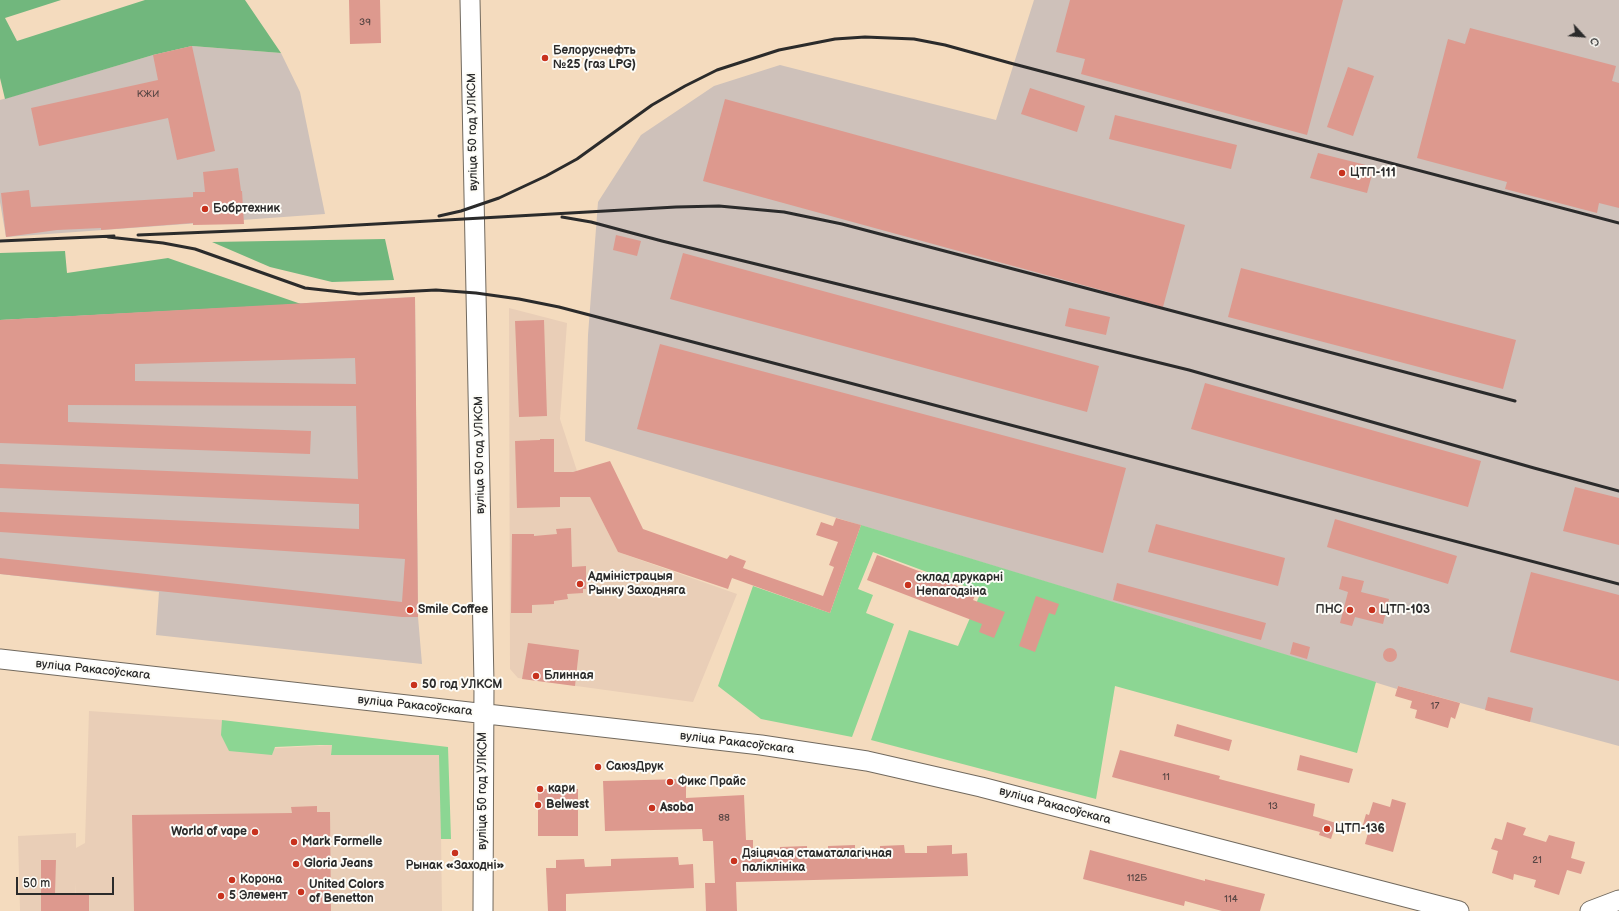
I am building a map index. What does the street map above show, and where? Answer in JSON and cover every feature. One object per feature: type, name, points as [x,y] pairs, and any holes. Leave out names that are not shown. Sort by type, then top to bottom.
[{"type":"main road","name":"вуліца 50 год УЛКСМ","points":[[470,0],[484,714],[483,911]]},
{"type":"main road","name":"вуліца Ракасоўскага","points":[[0,659],[761,745],[867,761],[980,787],[1459,911]]},
{"type":"main road","points":[[1590,911],[1619,900]]},
{"type":"shaded area","points":[[1034,0],[1619,0],[1619,746],[1398,686],[1397,689],[585,441],[588,335],[598,202],[641,135],[714,86],[780,65],[996,120]]},
{"type":"shaded area","points":[[192,46],[281,53],[300,92],[325,214],[6,237],[0,202],[0,100],[153,55]]},
{"type":"shaded area","points":[[415,297],[418,617],[422,664],[156,635],[159,592],[0,574],[0,320]]},
{"type":"shaded area","points":[[509,308],[567,323],[560,419],[577,471],[618,552],[737,594],[693,702],[518,678],[510,669]]},
{"type":"shaded area","points":[[89,711],[222,720],[229,751],[332,745],[331,754],[440,755],[442,911],[76,911],[75,882],[75,911],[20,911],[18,836],[76,833],[76,848],[85,843]]},
{"type":"green space","points":[[0,0],[61,0],[5,18],[17,41],[145,0],[245,0],[281,53],[192,46],[153,55],[5,99],[0,78]]},
{"type":"green space","points":[[385,239],[394,280],[332,282],[270,267],[212,242]]},
{"type":"green space","points":[[65,251],[67,273],[168,258],[301,304],[0,320],[0,253]]},
{"type":"green space","points":[[861,525],[1376,682],[1357,753],[1115,686],[1096,799],[871,740],[909,630],[958,646],[981,592],[873,552],[858,589],[873,595],[866,613],[894,624],[852,737],[761,719],[718,686],[753,586],[830,613]]},
{"type":"green space","points":[[222,720],[448,747],[451,839],[441,839],[439,755],[331,755],[332,745],[275,747],[272,755],[229,751],[221,735]]},
{"type":"building","points":[[349,0],[380,0],[381,43],[350,44]]},
{"type":"building","points":[[1070,0],[1343,0],[1307,135],[1081,74],[1085,59],[1056,52]]},
{"type":"building","points":[[1470,28],[1616,66],[1612,81],[1619,83],[1619,208],[1599,203],[1597,213],[1505,189],[1507,182],[1417,158],[1448,39],[1465,44]]},
{"type":"building","points":[[192,46],[215,151],[177,160],[168,118],[39,146],[31,108],[158,80],[153,55]]},
{"type":"building","points":[[1348,67],[1374,76],[1353,136],[1327,127]]},
{"type":"building","points":[[1030,88],[1085,106],[1077,132],[1021,114]]},
{"type":"building","points":[[725,99],[1185,225],[1163,307],[703,181]]},
{"type":"building","points":[[1115,115],[1237,145],[1231,169],[1109,139]]},
{"type":"building","name":"ЦТП-111","points":[[1318,153],[1374,167],[1367,193],[1310,178]]},
{"type":"building","points":[[238,168],[242,191],[244,224],[193,225],[193,223],[101,230],[101,228],[57,230],[6,237],[1,193],[29,190],[31,207],[193,197],[193,192],[205,192],[203,172]]},
{"type":"building","points":[[616,235],[641,241],[637,256],[613,250]]},
{"type":"building","points":[[683,253],[1099,366],[1087,412],[670,299]]},
{"type":"building","points":[[1241,268],[1516,340],[1503,389],[1228,317]]},
{"type":"building","points":[[415,297],[418,617],[402,617],[0,574],[0,558],[402,602],[405,559],[0,532],[0,512],[359,529],[359,504],[0,488],[0,464],[358,479],[356,406],[68,405],[68,422],[311,431],[310,454],[0,443],[0,320]],"holes":[[[355,358],[356,384],[135,381],[135,364]]]},
{"type":"building","points":[[1069,308],[1110,317],[1106,335],[1065,326]]},
{"type":"building","points":[[544,320],[547,416],[519,417],[515,321]]},
{"type":"building","points":[[660,344],[1126,468],[1103,553],[637,429]]},
{"type":"building","points":[[1205,383],[1481,461],[1468,507],[1191,429]]},
{"type":"building","points":[[554,439],[554,472],[573,472],[610,461],[643,529],[727,559],[730,555],[746,561],[743,568],[823,596],[834,567],[829,565],[838,542],[816,535],[821,522],[833,526],[836,518],[861,525],[830,613],[732,578],[728,589],[618,552],[590,497],[560,497],[560,507],[517,508],[515,441]]},
{"type":"building","points":[[1575,487],[1619,498],[1619,545],[1563,531]]},
{"type":"building","points":[[1335,519],[1457,556],[1448,584],[1327,547]]},
{"type":"building","points":[[1156,524],[1285,558],[1278,586],[1148,552]]},
{"type":"building","points":[[571,528],[572,567],[586,566],[586,589],[583,589],[583,593],[567,594],[568,599],[554,601],[554,604],[532,605],[532,613],[511,613],[512,534],[534,534],[534,536],[557,534],[556,529]]},
{"type":"building","points":[[877,555],[976,593],[973,600],[1005,612],[994,638],[979,632],[982,624],[867,580]]},
{"type":"building","points":[[1531,572],[1619,595],[1619,681],[1510,652]]},
{"type":"building","points":[[1342,576],[1364,581],[1361,592],[1389,599],[1383,624],[1355,617],[1352,626],[1340,623],[1348,592],[1339,589]]},
{"type":"building","points":[[1117,583],[1266,623],[1261,640],[1113,600]]},
{"type":"building","points":[[1036,596],[1059,604],[1055,615],[1049,613],[1035,652],[1019,646]]},
{"type":"building","points":[[1293,642],[1310,647],[1307,659],[1290,654]]},
{"type":"building","points":[[528,643],[579,650],[575,686],[522,679]]},
{"type":"building","points":[[1390,648],[1395,650],[1397,655],[1395,660],[1390,662],[1385,660],[1383,655],[1385,650]]},
{"type":"building","points":[[1398,686],[1460,703],[1455,719],[1451,717],[1448,728],[1415,718],[1417,710],[1410,708],[1412,701],[1395,696]]},
{"type":"building","points":[[1488,697],[1533,708],[1530,722],[1485,710]]},
{"type":"building","points":[[1177,724],[1232,740],[1229,751],[1174,736]]},
{"type":"building","points":[[1120,750],[1220,776],[1219,779],[1315,804],[1313,816],[1336,823],[1331,839],[1319,835],[1320,832],[1112,777]]},
{"type":"building","points":[[1300,755],[1353,769],[1349,783],[1297,770]]},
{"type":"building","points":[[686,779],[686,798],[744,795],[746,840],[753,840],[753,856],[780,855],[780,847],[807,846],[807,854],[828,853],[828,846],[855,845],[855,854],[880,853],[880,846],[904,845],[905,853],[927,853],[927,846],[952,845],[952,854],[967,853],[968,876],[736,882],[737,911],[706,911],[705,883],[715,883],[713,841],[703,841],[702,829],[605,831],[603,781]]},
{"type":"building","points":[[538,789],[578,789],[578,836],[538,836]]},
{"type":"building","points":[[1392,799],[1406,803],[1393,852],[1365,844],[1369,829],[1362,828],[1366,814],[1369,815],[1373,802],[1390,807]]},
{"type":"building","name":"Корона","points":[[317,806],[317,812],[330,812],[331,911],[134,911],[132,815],[292,813],[291,807]]},
{"type":"building","points":[[1507,822],[1526,828],[1523,835],[1546,842],[1549,835],[1575,842],[1571,858],[1585,862],[1581,874],[1567,870],[1559,895],[1534,887],[1536,880],[1514,874],[1513,880],[1492,873],[1498,851],[1491,849],[1495,838],[1502,840]]},
{"type":"building","points":[[1090,850],[1205,881],[1205,879],[1265,894],[1260,911],[1222,911],[1185,901],[1184,906],[1083,879]]},
{"type":"building","points":[[678,857],[679,865],[693,864],[694,888],[566,894],[566,911],[548,911],[546,868],[556,868],[556,860],[584,859],[585,867],[611,866],[611,859]]},
{"type":"building","points":[[41,860],[56,860],[55,894],[89,894],[89,911],[41,911]]},
{"type":"railway","points":[[439,216],[461,211],[499,198],[546,176],[577,159],[652,105],[717,70],[779,50],[835,39],[865,37],[914,39],[945,45],[1619,223]]},
{"type":"railway","points":[[138,235],[305,228],[676,207],[719,206],[784,212],[842,224],[1515,401]]},
{"type":"railway","points":[[562,217],[591,222],[662,241],[1189,370],[1619,491]]},
{"type":"railway","points":[[0,241],[114,236]]},
{"type":"railway","points":[[108,237],[163,243],[195,249],[305,288],[359,294],[436,290],[476,293],[519,299],[559,307],[1619,584]]},
{"type":"place","name":"Белоруснефть №25 (газ LPG)","points":[[545,58]]},
{"type":"place","name":"ЦТП-111","points":[[1342,173]]},
{"type":"place","name":"Бобртехник","points":[[205,209]]},
{"type":"place","name":"Адміністрацыя Рынку Заходняга","points":[[580,584]]},
{"type":"place","name":"склад друкарні Непагодзіна","points":[[908,585]]},
{"type":"place","name":"Smile Coffee","points":[[410,610]]},
{"type":"place","name":"ПНС","points":[[1350,610]]},
{"type":"place","name":"ЦТП-103","points":[[1372,610]]},
{"type":"place","name":"Блинная","points":[[536,676]]},
{"type":"place","name":"50 год УЛКСМ","points":[[414,685]]},
{"type":"place","name":"СаюзДрук","points":[[598,767]]},
{"type":"place","name":"Фикс Прайс","points":[[670,782]]},
{"type":"place","name":"кари","points":[[540,789]]},
{"type":"place","name":"Belwest","points":[[538,805]]},
{"type":"place","name":"Asoba","points":[[652,808]]},
{"type":"place","name":"ЦТП-136","points":[[1327,829]]},
{"type":"place","name":"World of vape","points":[[255,832]]},
{"type":"place","name":"Mark Formelle","points":[[294,842]]},
{"type":"place","name":"Рынак «Заходні»","points":[[455,853]]},
{"type":"place","name":"Дзіцячая стаматалагічная паліклініка","points":[[734,861]]},
{"type":"place","name":"Gloria Jeans","points":[[296,864]]},
{"type":"place","name":"Корона","points":[[232,880]]},
{"type":"place","name":"United Colors of Benetton","points":[[301,892]]},
{"type":"place","name":"5 Элемент","points":[[221,896]]}]
